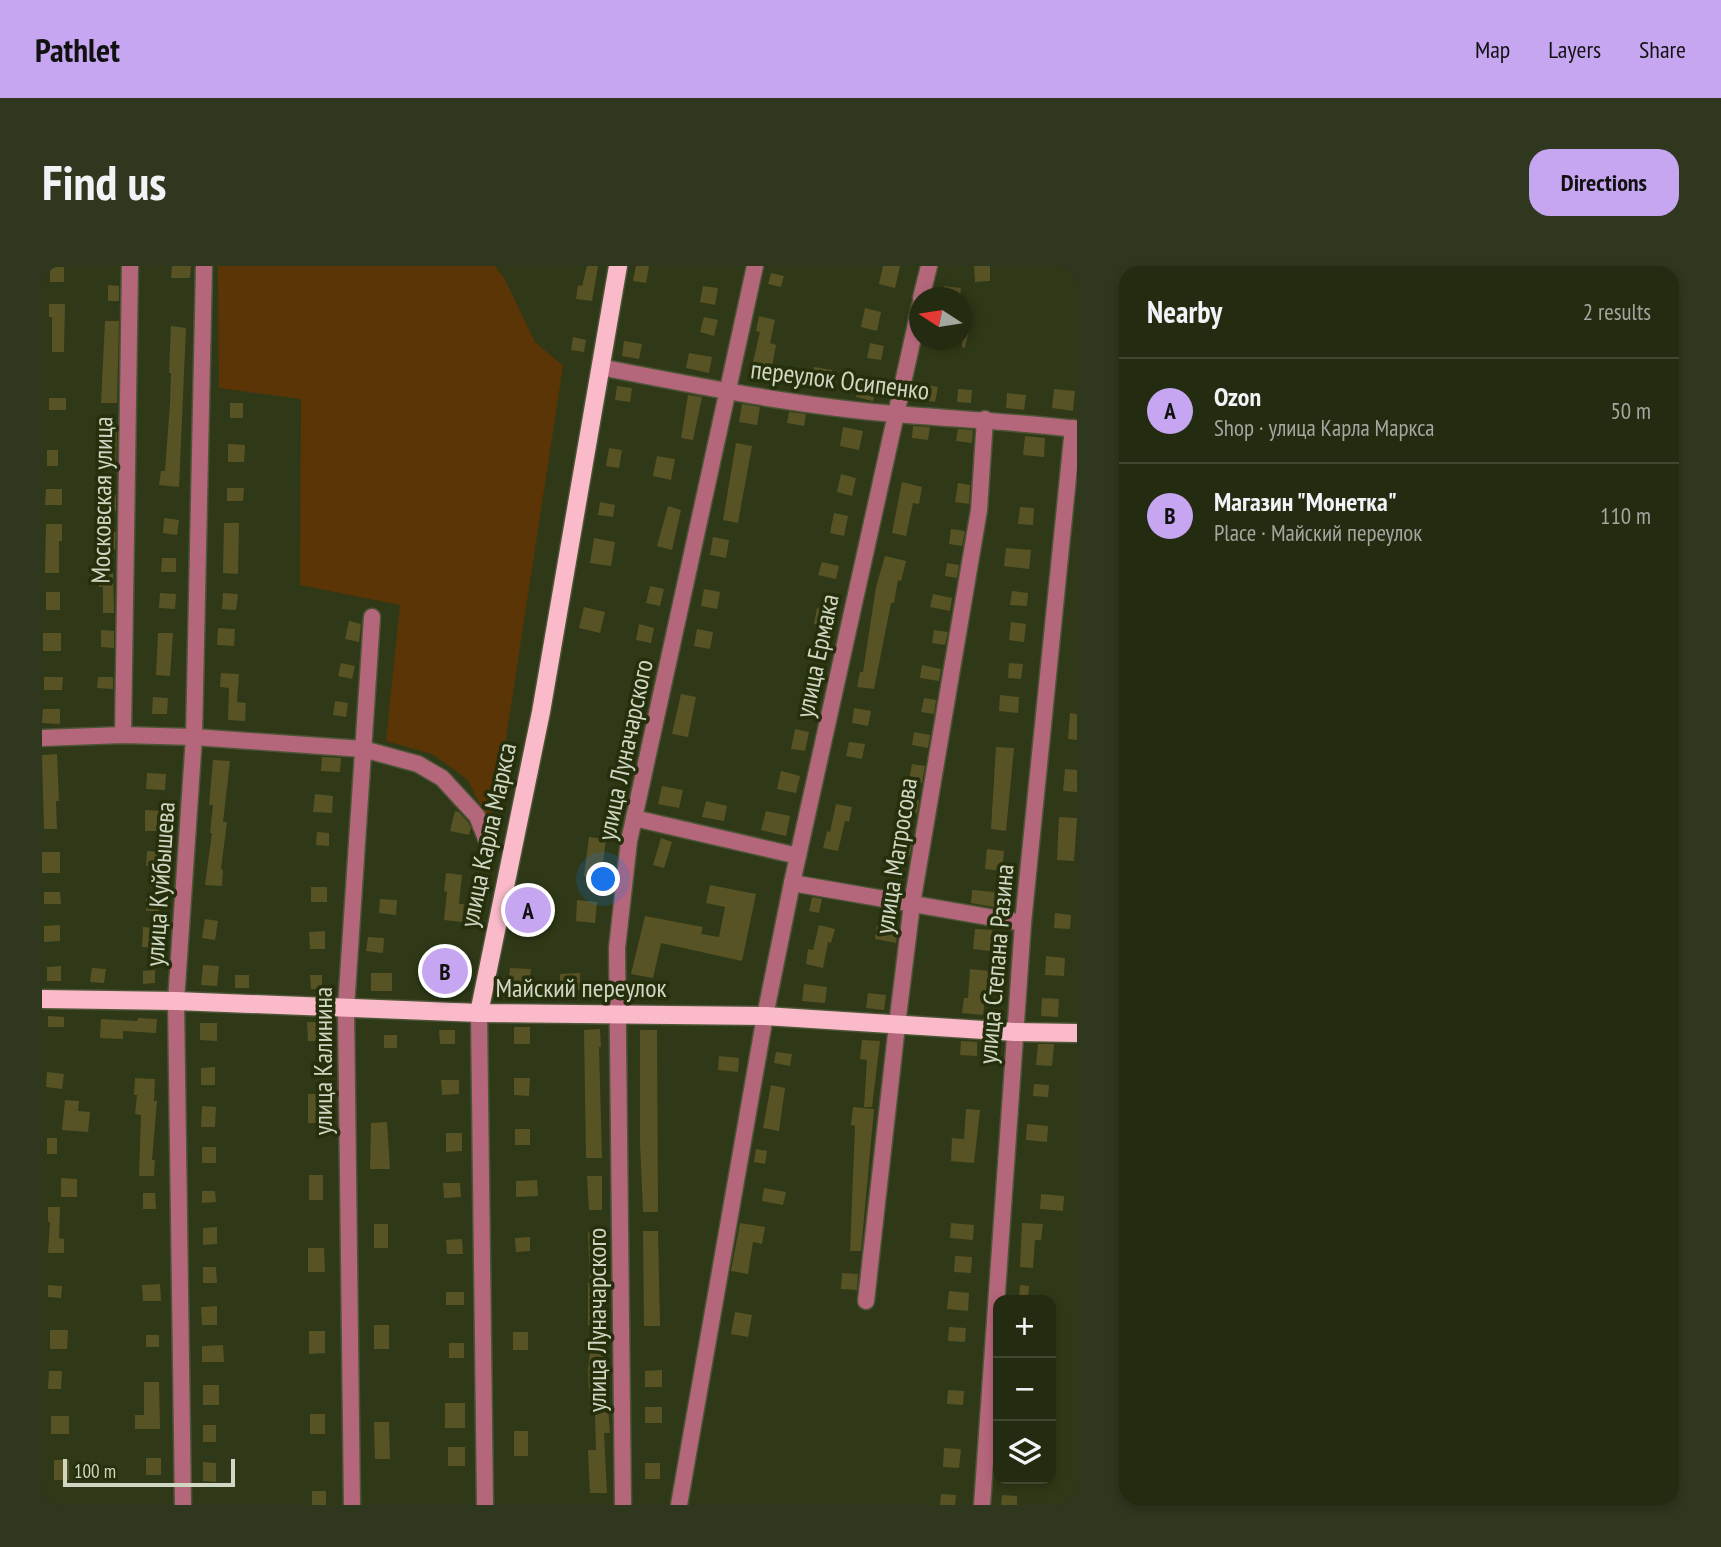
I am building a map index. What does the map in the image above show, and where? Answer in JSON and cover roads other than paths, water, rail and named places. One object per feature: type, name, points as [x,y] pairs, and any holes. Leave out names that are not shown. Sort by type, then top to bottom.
[{"type":"main road","name":"улица Карла Маркса","points":[[478,1013],[541,712],[618,266]]},
{"type":"main road","name":"Майский переулок","points":[[42,999],[176,1001],[478,1013],[765,1016],[1015,1032],[1077,1033]]},
{"type":"street","name":"Московская улица","points":[[123,735],[130,266]]},
{"type":"street","name":"улица Куйбышева","points":[[183,1505],[176,1001],[194,737],[204,266]]},
{"type":"street","name":"улица Луначарского","points":[[623,1505],[617,948],[629,841],[755,266]]},
{"type":"street","points":[[924,287],[929,266]]},
{"type":"street","name":"улица Ермака","points":[[680,1505],[765,1016],[909,349]]},
{"type":"street","name":"переулок Осипенко","points":[[600,367],[726,391],[894,414],[1075,428]]},
{"type":"street","name":"улица Матросова","points":[[866,1301],[912,904],[979,510],[985,419]]},
{"type":"street","name":"улица Степана Разина","points":[[982,1505],[1023,923],[1075,428]]},
{"type":"street","name":"улица Калинина","points":[[352,1505],[346,1008],[372,617]]},
{"type":"street","points":[[42,738],[123,735],[194,737],[363,749],[418,764],[442,778],[477,816],[487,841]]},
{"type":"street","points":[[634,818],[798,856]]},
{"type":"street","points":[[792,883],[1023,923]]},
{"type":"street","name":"улица Карла Маркса","points":[[478,1013],[485,1505]]},
{"type":"place","name":"Ozon","points":[[528,910]]},
{"type":"place","name":"Магазин \"Монетка\"","points":[[445,971]]}]
